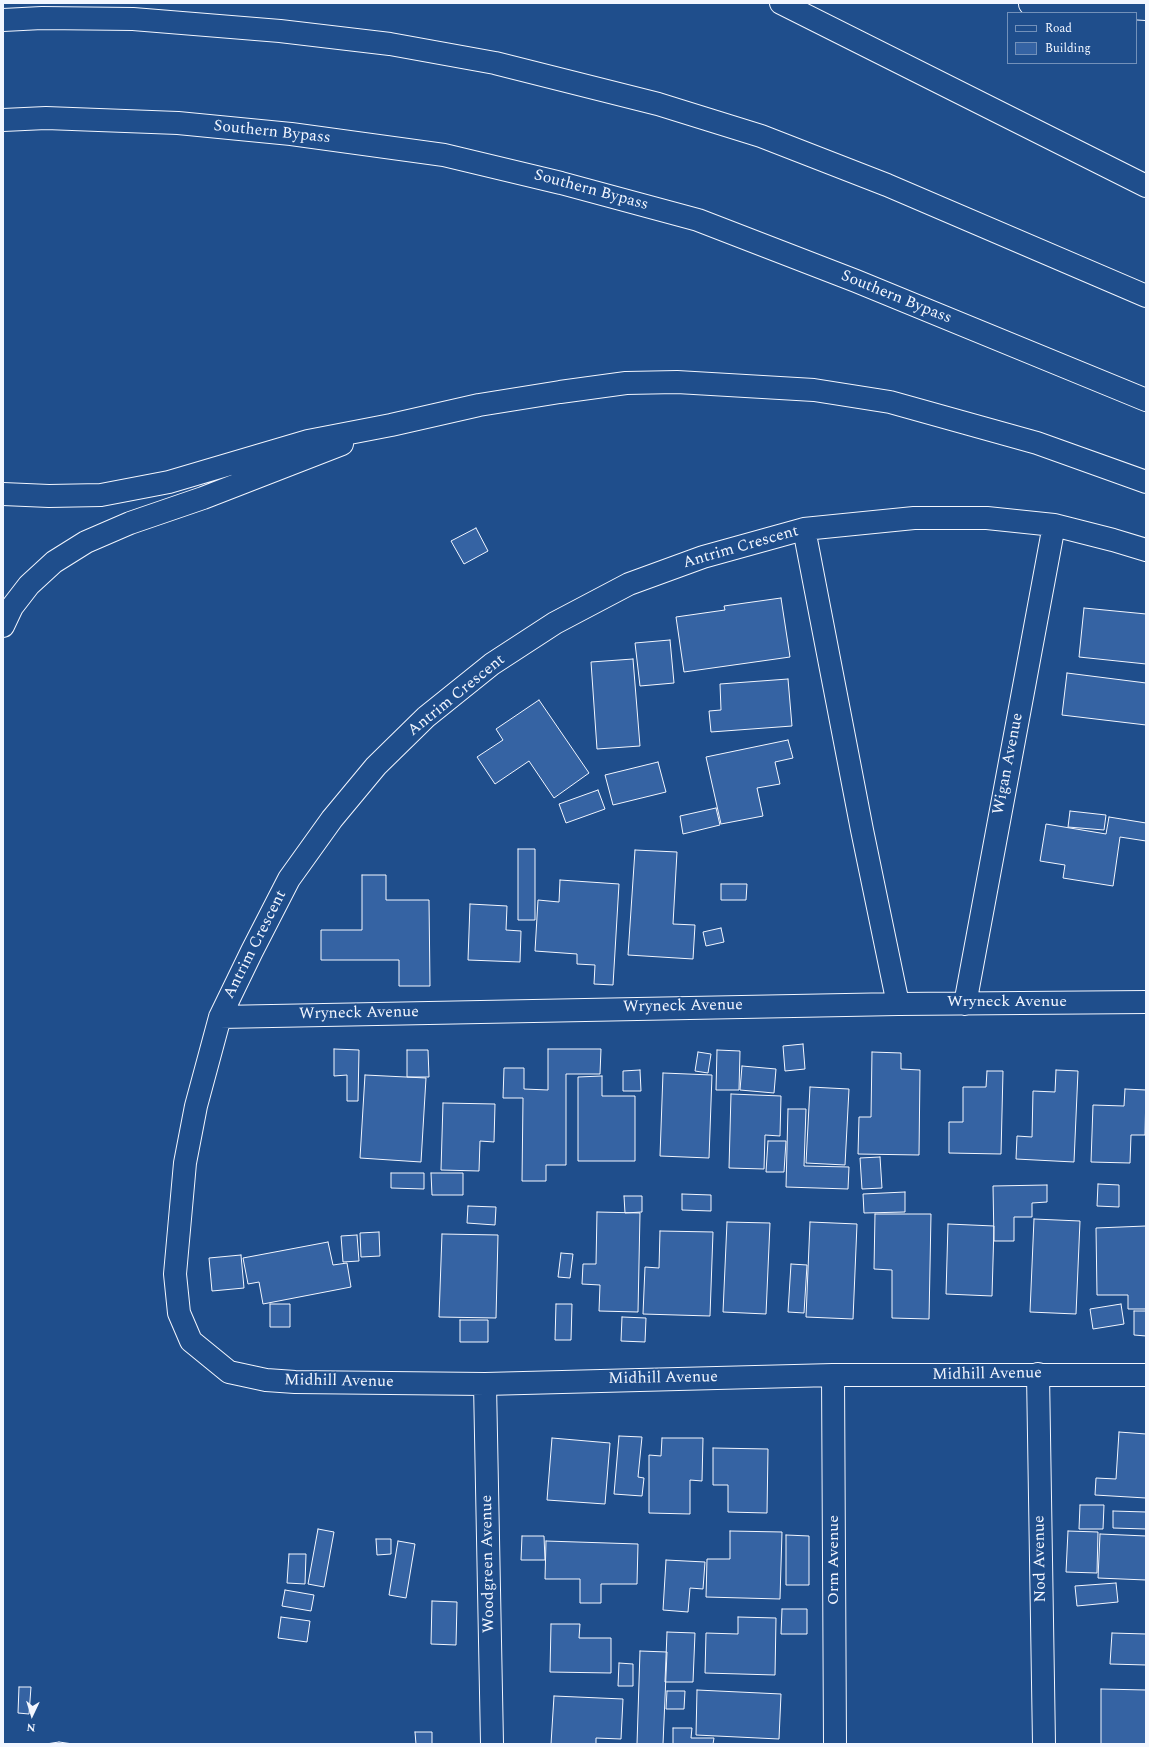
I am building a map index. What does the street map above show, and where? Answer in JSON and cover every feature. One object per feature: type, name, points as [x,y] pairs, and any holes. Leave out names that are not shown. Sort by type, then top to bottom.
[{"type":"main road","points":[[781,3],[1146,186]]},
{"type":"main road","points":[[1030,4],[1051,3],[1146,9]]},
{"type":"main road","points":[[3,20],[42,18],[133,19],[272,30],[390,44],[495,63],[658,104],[761,136],[887,185],[1146,296]]},
{"type":"main road","name":"Southern Bypass","points":[[3,120],[46,118],[178,123],[291,134],[444,155],[561,183],[698,220],[856,281],[1146,400]]},
{"type":"main road","points":[[3,494],[49,496],[101,495],[169,482],[308,441],[391,425],[479,405],[626,383],[677,382],[814,390],[890,402],[1037,443],[1146,482]]},
{"type":"main road","points":[[3,626],[12,607],[29,585],[54,562],[86,542],[130,523],[203,498],[391,425]]},
{"type":"main road","name":"Antrim Crescent","points":[[191,1341],[179,1313],[175,1274],[181,1203],[185,1163],[196,1106],[220,1017],[289,879],[332,819],[376,766],[426,717],[492,664],[555,622],[629,584],[703,557],[804,529],[914,518],[987,518],[1054,525],[1146,550]]},
{"type":"main road","name":"Wigan Avenue","points":[[965,1004],[1054,525]]},
{"type":"main road","points":[[804,529],[862,830],[898,1004]]},
{"type":"main road","name":"Wryneck Avenue","points":[[220,1017],[525,1010],[1146,1002]]},
{"type":"main road","name":"Midhill Avenue","points":[[191,1341],[229,1372],[266,1380],[295,1382],[485,1384],[833,1375],[1146,1375]]},
{"type":"main road","name":"Nod Avenue","points":[[1038,1374],[1044,1744]]},
{"type":"main road","name":"Orm Avenue","points":[[833,1375],[835,1744]]},
{"type":"main road","name":"Woodgreen Avenue","points":[[485,1384],[492,1744]]},
{"type":"building","points":[[476,528],[488,551],[464,564],[451,541]]},
{"type":"building","points":[[781,598],[790,657],[684,672],[676,617],[725,610],[724,606]]},
{"type":"building","points":[[1084,608],[1146,614],[1146,664],[1079,657]]},
{"type":"building","points":[[670,640],[674,683],[640,686],[635,643]]},
{"type":"building","points":[[633,659],[640,746],[597,749],[591,662]]},
{"type":"building","points":[[1067,673],[1146,683],[1146,725],[1062,715]]},
{"type":"building","points":[[788,679],[792,726],[711,732],[709,711],[721,710],[720,684]]},
{"type":"building","points":[[539,700],[589,773],[554,798],[529,761],[495,784],[477,757],[503,740],[496,729]]},
{"type":"building","points":[[788,740],[793,758],[775,762],[780,784],[757,788],[763,816],[721,824],[706,757]]},
{"type":"building","points":[[658,762],[666,792],[613,805],[605,775]]},
{"type":"building","points":[[598,790],[605,809],[566,823],[559,804]]},
{"type":"building","points":[[716,808],[720,825],[683,834],[680,816]]},
{"type":"building","points":[[1070,811],[1106,815],[1104,830],[1068,827]]},
{"type":"building","points":[[1109,817],[1146,823],[1146,841],[1120,837],[1113,886],[1063,878],[1065,865],[1040,861],[1046,824],[1106,834]]},
{"type":"building","points":[[518,849],[535,849],[535,920],[518,920]]},
{"type":"building","points":[[635,850],[677,852],[673,924],[695,925],[693,959],[628,955]]},
{"type":"building","points":[[362,875],[386,875],[386,900],[429,900],[430,986],[399,986],[399,960],[321,960],[321,930],[362,930]]},
{"type":"building","points":[[560,880],[619,884],[613,985],[594,984],[595,965],[577,964],[577,954],[535,951],[538,900],[559,902]]},
{"type":"building","points":[[721,884],[747,884],[746,900],[721,900]]},
{"type":"building","points":[[470,904],[507,906],[506,930],[521,931],[520,962],[468,960]]},
{"type":"building","points":[[721,928],[724,942],[706,946],[703,932]]},
{"type":"building","points":[[803,1044],[805,1069],[785,1071],[783,1046]]},
{"type":"building","points":[[334,1049],[359,1050],[358,1101],[347,1101],[347,1075],[334,1076]]},
{"type":"building","points":[[548,1049],[601,1049],[600,1074],[566,1074],[566,1165],[546,1165],[546,1181],[522,1181],[523,1098],[503,1098],[504,1068],[524,1068],[524,1089],[548,1090]]},
{"type":"building","points":[[407,1050],[428,1050],[429,1077],[407,1077]]},
{"type":"building","points":[[717,1050],[740,1051],[739,1090],[716,1090]]},
{"type":"building","points":[[698,1052],[711,1054],[708,1073],[695,1071]]},
{"type":"building","points":[[872,1052],[901,1053],[901,1069],[920,1070],[919,1155],[858,1154],[859,1117],[871,1117]]},
{"type":"building","points":[[742,1066],[776,1069],[774,1093],[740,1090]]},
{"type":"building","points":[[640,1070],[641,1091],[623,1091],[623,1071]]},
{"type":"building","points":[[1056,1070],[1078,1071],[1074,1162],[1016,1159],[1017,1136],[1032,1137],[1033,1091],[1055,1092]]},
{"type":"building","points":[[987,1071],[1003,1071],[1001,1154],[949,1153],[949,1122],[963,1122],[963,1087],[986,1087]]},
{"type":"building","points":[[663,1073],[712,1075],[709,1158],[660,1156]]},
{"type":"building","points":[[365,1075],[426,1078],[421,1162],[360,1158]]},
{"type":"building","points":[[602,1076],[602,1096],[635,1096],[635,1161],[578,1161],[578,1077]]},
{"type":"building","points":[[810,1087],[849,1089],[845,1165],[806,1163]]},
{"type":"building","points":[[1125,1089],[1146,1090],[1145,1135],[1131,1135],[1130,1163],[1091,1162],[1093,1105],[1124,1106]]},
{"type":"building","points":[[731,1094],[781,1096],[780,1136],[765,1135],[764,1169],[729,1168]]},
{"type":"building","points":[[443,1103],[495,1104],[494,1142],[480,1141],[479,1171],[441,1170]]},
{"type":"building","points":[[788,1109],[806,1109],[804,1166],[849,1167],[848,1189],[786,1187]]},
{"type":"building","points":[[768,1141],[786,1141],[784,1172],[766,1172]]},
{"type":"building","points":[[880,1157],[882,1188],[862,1189],[860,1158]]},
{"type":"building","points":[[391,1173],[424,1173],[424,1189],[391,1188]]},
{"type":"building","points":[[431,1173],[463,1173],[463,1195],[432,1195]]},
{"type":"building","points":[[1098,1184],[1119,1185],[1119,1207],[1097,1206]]},
{"type":"building","points":[[1047,1185],[1047,1202],[1032,1203],[1032,1217],[1014,1217],[1014,1241],[994,1241],[993,1186]]},
{"type":"building","points":[[905,1192],[905,1212],[864,1213],[863,1194]]},
{"type":"building","points":[[682,1194],[711,1195],[711,1211],[682,1210]]},
{"type":"building","points":[[624,1196],[642,1196],[642,1212],[625,1213]]},
{"type":"building","points":[[468,1206],[496,1207],[495,1225],[467,1223]]},
{"type":"building","points":[[597,1212],[640,1213],[638,1312],[599,1311],[600,1285],[582,1284],[583,1264],[596,1264]]},
{"type":"building","points":[[875,1214],[931,1214],[929,1319],[892,1318],[892,1270],[874,1269]]},
{"type":"building","points":[[1034,1219],[1080,1221],[1076,1314],[1030,1312]]},
{"type":"building","points":[[727,1222],[770,1223],[766,1314],[723,1312]]},
{"type":"building","points":[[810,1222],[857,1224],[853,1319],[806,1317]]},
{"type":"building","points":[[948,1224],[994,1226],[992,1296],[946,1294]]},
{"type":"building","points":[[1146,1226],[1146,1309],[1128,1309],[1128,1295],[1097,1295],[1096,1228]]},
{"type":"building","points":[[660,1231],[713,1232],[710,1316],[643,1314],[645,1267],[659,1268]]},
{"type":"building","points":[[379,1232],[380,1256],[361,1257],[360,1233]]},
{"type":"building","points":[[442,1234],[498,1235],[496,1318],[439,1317]]},
{"type":"building","points":[[357,1235],[359,1261],[343,1262],[341,1236]]},
{"type":"building","points":[[328,1242],[333,1265],[347,1263],[351,1287],[263,1304],[259,1282],[248,1284],[243,1258]]},
{"type":"building","points":[[561,1253],[573,1254],[570,1278],[558,1277]]},
{"type":"building","points":[[241,1255],[244,1288],[212,1291],[209,1258]]},
{"type":"building","points":[[791,1264],[807,1265],[804,1313],[788,1312]]},
{"type":"building","points":[[270,1304],[290,1304],[290,1327],[270,1327]]},
{"type":"building","points":[[556,1304],[572,1304],[571,1340],[555,1340]]},
{"type":"building","points":[[1121,1304],[1124,1324],[1093,1329],[1090,1309]]},
{"type":"building","points":[[1134,1311],[1146,1311],[1146,1336],[1134,1335]]},
{"type":"building","points":[[622,1317],[646,1318],[645,1342],[621,1341]]},
{"type":"building","points":[[460,1320],[488,1320],[488,1342],[460,1342]]},
{"type":"building","points":[[1119,1432],[1146,1434],[1146,1498],[1095,1495],[1096,1478],[1116,1479]]},
{"type":"building","points":[[619,1436],[642,1437],[638,1477],[644,1478],[642,1496],[614,1494]]},
{"type":"building","points":[[552,1438],[610,1443],[605,1504],[547,1500]]},
{"type":"building","points":[[662,1438],[703,1438],[702,1481],[690,1480],[690,1514],[649,1513],[649,1455],[661,1456]]},
{"type":"building","points":[[713,1448],[768,1449],[767,1513],[728,1512],[728,1485],[713,1485]]},
{"type":"building","points":[[1080,1505],[1104,1505],[1103,1529],[1079,1529]]},
{"type":"building","points":[[1113,1511],[1146,1512],[1146,1529],[1113,1528]]},
{"type":"building","points":[[318,1529],[334,1532],[324,1587],[308,1584]]},
{"type":"building","points":[[730,1531],[782,1532],[780,1599],[706,1597],[707,1559],[730,1559]]},
{"type":"building","points":[[1068,1531],[1098,1532],[1097,1573],[1066,1572]]},
{"type":"building","points":[[1100,1534],[1146,1536],[1146,1580],[1098,1578]]},
{"type":"building","points":[[786,1535],[809,1536],[809,1585],[786,1585]]},
{"type":"building","points":[[522,1536],[544,1536],[545,1560],[521,1560]]},
{"type":"building","points":[[376,1539],[391,1539],[391,1554],[377,1555]]},
{"type":"building","points":[[398,1541],[415,1544],[406,1598],[389,1595]]},
{"type":"building","points":[[546,1541],[638,1544],[637,1584],[601,1584],[601,1603],[580,1603],[580,1579],[545,1579]]},
{"type":"building","points":[[289,1554],[306,1554],[305,1584],[287,1583]]},
{"type":"building","points":[[666,1560],[705,1562],[703,1589],[690,1588],[688,1612],[663,1610]]},
{"type":"building","points":[[1116,1583],[1118,1602],[1077,1606],[1075,1586]]},
{"type":"building","points":[[285,1590],[314,1595],[311,1611],[282,1606]]},
{"type":"building","points":[[432,1601],[457,1602],[456,1645],[431,1644]]},
{"type":"building","points":[[782,1609],[807,1609],[807,1634],[781,1634]]},
{"type":"building","points":[[281,1617],[310,1621],[307,1642],[278,1638]]},
{"type":"building","points":[[738,1617],[776,1618],[775,1675],[705,1673],[706,1633],[738,1634]]},
{"type":"building","points":[[551,1624],[580,1624],[579,1638],[611,1638],[611,1673],[550,1672]]},
{"type":"building","points":[[667,1632],[695,1633],[693,1682],[665,1682]]},
{"type":"building","points":[[1112,1633],[1146,1634],[1146,1665],[1110,1664]]},
{"type":"building","points":[[640,1651],[667,1652],[663,1744],[637,1744]]},
{"type":"building","points":[[619,1663],[633,1664],[633,1686],[618,1686]]},
{"type":"building","points":[[19,1687],[31,1687],[29,1714],[18,1713]]},
{"type":"building","points":[[1101,1689],[1146,1690],[1146,1744],[1101,1744]]},
{"type":"building","points":[[697,1690],[781,1694],[779,1739],[696,1735]]},
{"type":"building","points":[[667,1691],[685,1691],[684,1709],[666,1709]]},
{"type":"building","points":[[554,1696],[623,1699],[621,1739],[596,1738],[596,1744],[551,1744]]},
{"type":"building","points":[[673,1728],[692,1728],[691,1738],[714,1738],[713,1744],[673,1744]]},
{"type":"building","points":[[415,1732],[432,1732],[432,1744],[416,1744]]},
{"type":"building","points":[[59,1742],[73,1744],[46,1744]]}]
